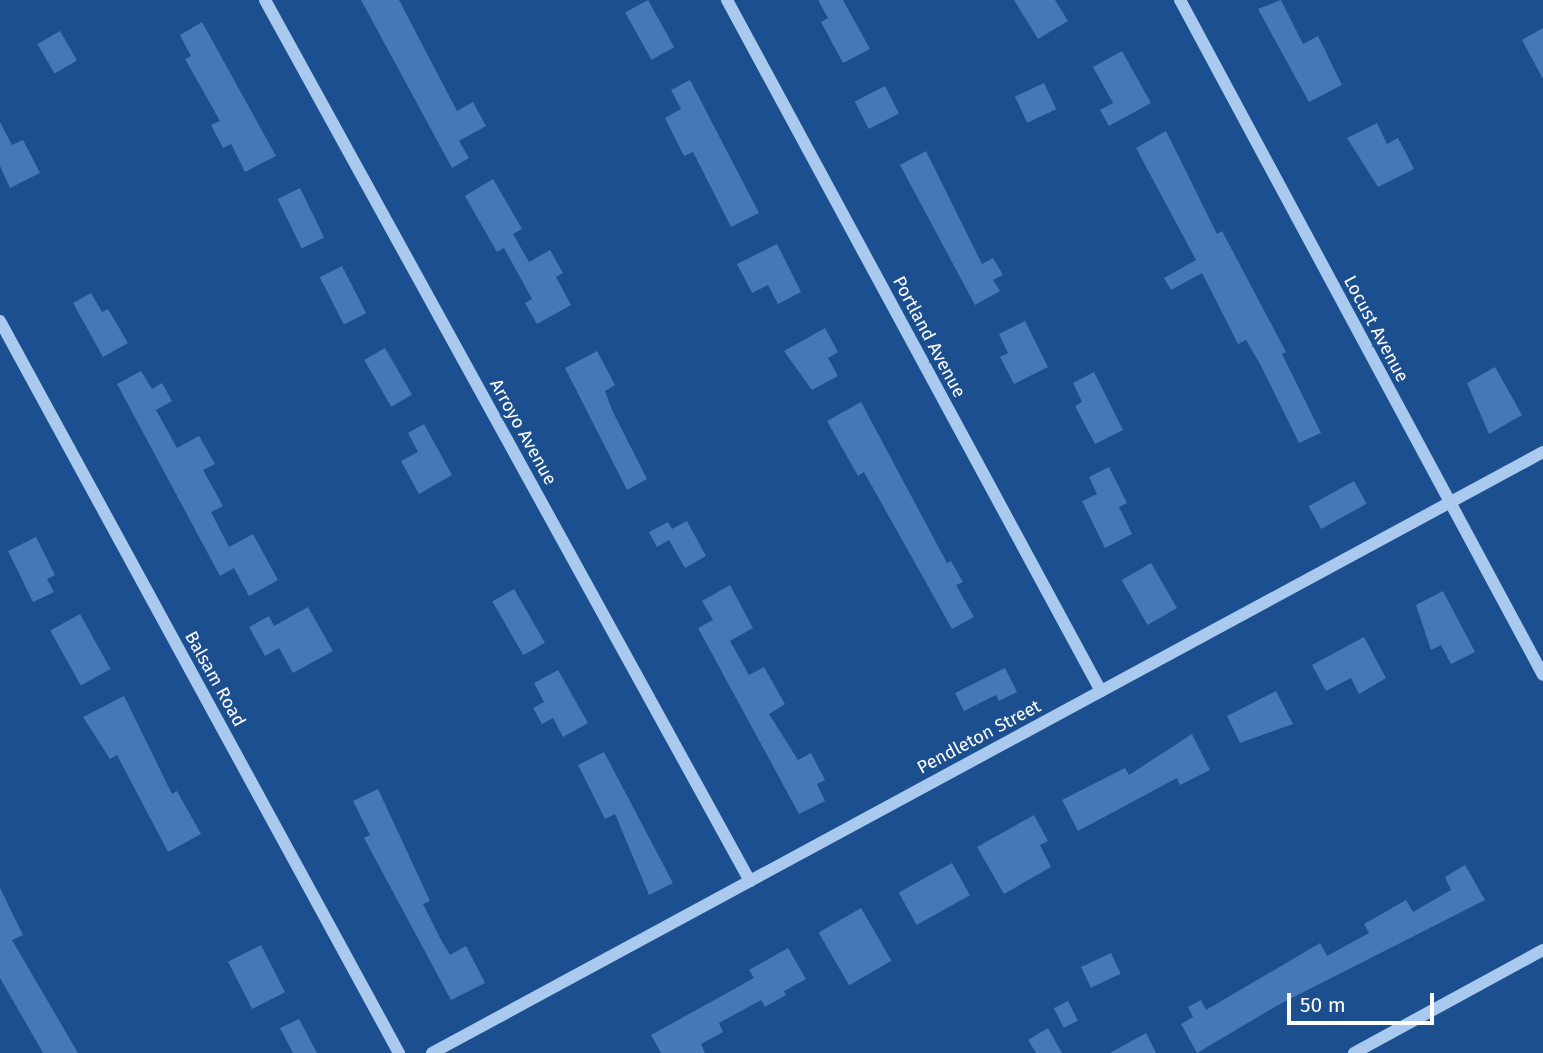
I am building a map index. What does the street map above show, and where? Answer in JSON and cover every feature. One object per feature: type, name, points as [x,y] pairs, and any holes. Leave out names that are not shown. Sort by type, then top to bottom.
[{"type":"street","name":"Arroyo Avenue","points":[[265,0],[750,881]]},
{"type":"street","name":"Portland Avenue","points":[[726,0],[1101,691]]},
{"type":"street","name":"Locust Avenue","points":[[1180,0],[1543,675]]},
{"type":"street","name":"Balsam Road","points":[[0,321],[400,1053]]},
{"type":"street","name":"Pendleton Street","points":[[432,1053],[1543,452]]},
{"type":"street","points":[[1354,1053],[1543,950]]},
{"type":"building","points":[[361,0],[399,0],[457,111],[473,102],[486,126],[459,141],[469,158],[452,168]]},
{"type":"building","points":[[648,0],[674,47],[651,60],[625,13]]},
{"type":"building","points":[[818,0],[843,0],[870,49],[843,63],[821,22],[828,18]]},
{"type":"building","points":[[1014,0],[1055,0],[1068,21],[1038,39]]},
{"type":"building","points":[[1281,0],[1303,44],[1318,36],[1342,85],[1309,102],[1258,9]]},
{"type":"building","points":[[202,22],[276,156],[245,172],[231,144],[223,148],[211,125],[220,121],[185,59],[191,56],[180,35]]},
{"type":"building","points":[[1543,28],[1543,79],[1522,40]]},
{"type":"building","points":[[60,31],[77,60],[54,73],[37,44]]},
{"type":"building","points":[[1122,51],[1151,103],[1109,126],[1100,110],[1113,103],[1093,67]]},
{"type":"building","points":[[690,80],[759,213],[731,227],[693,152],[684,156],[665,118],[681,109],[671,90]]},
{"type":"building","points":[[1044,83],[1056,109],[1027,123],[1015,97]]},
{"type":"building","points":[[885,86],[899,114],[869,129],[855,101]]},
{"type":"building","points":[[0,122],[12,145],[23,140],[40,173],[10,188],[0,166]]},
{"type":"building","points":[[1377,123],[1387,144],[1398,138],[1414,169],[1378,187],[1347,138]]},
{"type":"building","points":[[1166,131],[1217,234],[1222,231],[1286,352],[1282,354],[1321,433],[1299,443],[1261,366],[1246,340],[1238,344],[1202,273],[1171,290],[1164,278],[1196,260],[1136,148]]},
{"type":"building","points":[[926,151],[982,264],[993,258],[1003,275],[993,280],[1000,291],[975,305],[900,165]]},
{"type":"building","points":[[493,179],[522,229],[513,234],[529,262],[550,250],[563,273],[556,277],[571,305],[537,324],[525,303],[532,299],[504,248],[497,252],[465,196]]},
{"type":"building","points":[[300,188],[324,237],[302,248],[278,199]]},
{"type":"building","points":[[777,244],[801,292],[778,304],[768,285],[752,293],[737,264]]},
{"type":"building","points":[[342,266],[366,313],[344,325],[320,277]]},
{"type":"building","points":[[91,293],[102,312],[108,309],[128,343],[103,357],[73,303]]},
{"type":"building","points":[[1025,321],[1048,367],[1014,384],[1000,357],[1008,353],[999,334]]},
{"type":"building","points":[[825,328],[838,352],[828,358],[838,376],[812,390],[784,351]]},
{"type":"building","points":[[385,348],[412,395],[391,407],[364,360]]},
{"type":"building","points":[[597,351],[615,385],[605,391],[612,410],[647,479],[627,490],[565,368]]},
{"type":"building","points":[[1495,367],[1522,415],[1489,434],[1467,383]]},
{"type":"building","points":[[141,371],[152,389],[162,383],[172,401],[156,410],[177,448],[199,436],[215,464],[203,470],[223,506],[211,512],[229,547],[253,534],[278,580],[249,596],[234,568],[220,576],[117,384]]},
{"type":"building","points":[[1094,372],[1123,430],[1095,444],[1075,406],[1082,402],[1073,383]]},
{"type":"building","points":[[861,402],[947,563],[951,561],[963,582],[956,585],[974,617],[952,629],[864,472],[858,476],[827,421]]},
{"type":"building","points":[[424,424],[452,475],[419,494],[401,461],[418,452],[408,433]]},
{"type":"building","points":[[1109,467],[1127,503],[1119,507],[1132,534],[1105,548],[1082,501],[1097,494],[1089,477]]},
{"type":"building","points":[[1354,481],[1367,504],[1321,529],[1309,506]]},
{"type":"building","points":[[687,521],[706,556],[685,568],[669,540],[657,547],[649,532],[668,522],[672,529]]},
{"type":"building","points":[[36,537],[55,575],[47,579],[54,592],[33,602],[8,551]]},
{"type":"building","points":[[1151,563],[1177,608],[1148,625],[1122,580]]},
{"type":"building","points":[[730,585],[753,628],[730,641],[749,675],[764,667],[785,704],[769,714],[798,760],[811,753],[825,780],[817,784],[825,801],[799,814],[698,628],[713,620],[702,601]]},
{"type":"building","points":[[514,589],[545,643],[523,655],[492,602]]},
{"type":"building","points":[[1443,591],[1475,652],[1451,664],[1441,645],[1431,650],[1416,605]]},
{"type":"building","points":[[308,607],[333,651],[293,673],[279,648],[265,656],[249,627],[269,616],[274,626]]},
{"type":"building","points":[[80,614],[111,669],[81,686],[50,630]]},
{"type":"building","points":[[1364,637],[1386,678],[1359,694],[1351,678],[1326,691],[1312,665]]},
{"type":"building","points":[[1005,668],[1017,692],[999,701],[996,695],[964,711],[955,693]]},
{"type":"building","points":[[558,670],[588,723],[563,737],[553,718],[542,724],[533,708],[544,702],[534,683]]},
{"type":"building","points":[[1276,691],[1293,724],[1240,743],[1227,716]]},
{"type":"building","points":[[124,696],[172,794],[177,791],[201,834],[168,852],[117,755],[110,759],[83,717]]},
{"type":"building","points":[[1192,734],[1210,770],[1180,785],[1177,778],[1078,831],[1062,800],[1125,768],[1129,775]]},
{"type":"building","points":[[604,752],[673,883],[649,895],[615,814],[605,819],[578,765]]},
{"type":"building","points":[[378,789],[430,901],[423,904],[440,938],[450,955],[466,946],[485,983],[451,1000],[364,838],[370,835],[353,801]]},
{"type":"building","points":[[1034,815],[1048,841],[1040,845],[1051,867],[1004,894],[977,847]]},
{"type":"building","points":[[952,863],[970,895],[917,925],[899,893]]},
{"type":"building","points":[[1465,865],[1485,900],[1278,1005],[1197,1053],[1181,1024],[1193,1017],[1188,1007],[1201,1000],[1206,1010],[1320,943],[1327,956],[1369,933],[1364,924],[1406,900],[1413,912],[1451,890],[1445,877]]},
{"type":"building","points":[[0,888],[23,935],[12,940],[78,1053],[43,1053],[0,978]]},
{"type":"building","points":[[861,908],[892,961],[849,985],[819,933]]},
{"type":"building","points":[[261,945],[285,992],[252,1009],[228,962]]},
{"type":"building","points":[[788,948],[806,979],[784,991],[786,995],[765,1007],[761,1000],[719,1023],[723,1032],[701,1044],[705,1053],[661,1053],[651,1035],[754,978],[749,970]]},
{"type":"building","points":[[1111,953],[1121,974],[1091,988],[1081,967]]},
{"type":"building","points":[[1068,1001],[1078,1021],[1064,1028],[1054,1008]]},
{"type":"building","points":[[299,1019],[317,1053],[293,1053],[280,1028]]},
{"type":"building","points":[[1048,1028],[1062,1053],[1036,1053],[1028,1040]]},
{"type":"building","points":[[1146,1033],[1156,1053],[1110,1053]]}]
